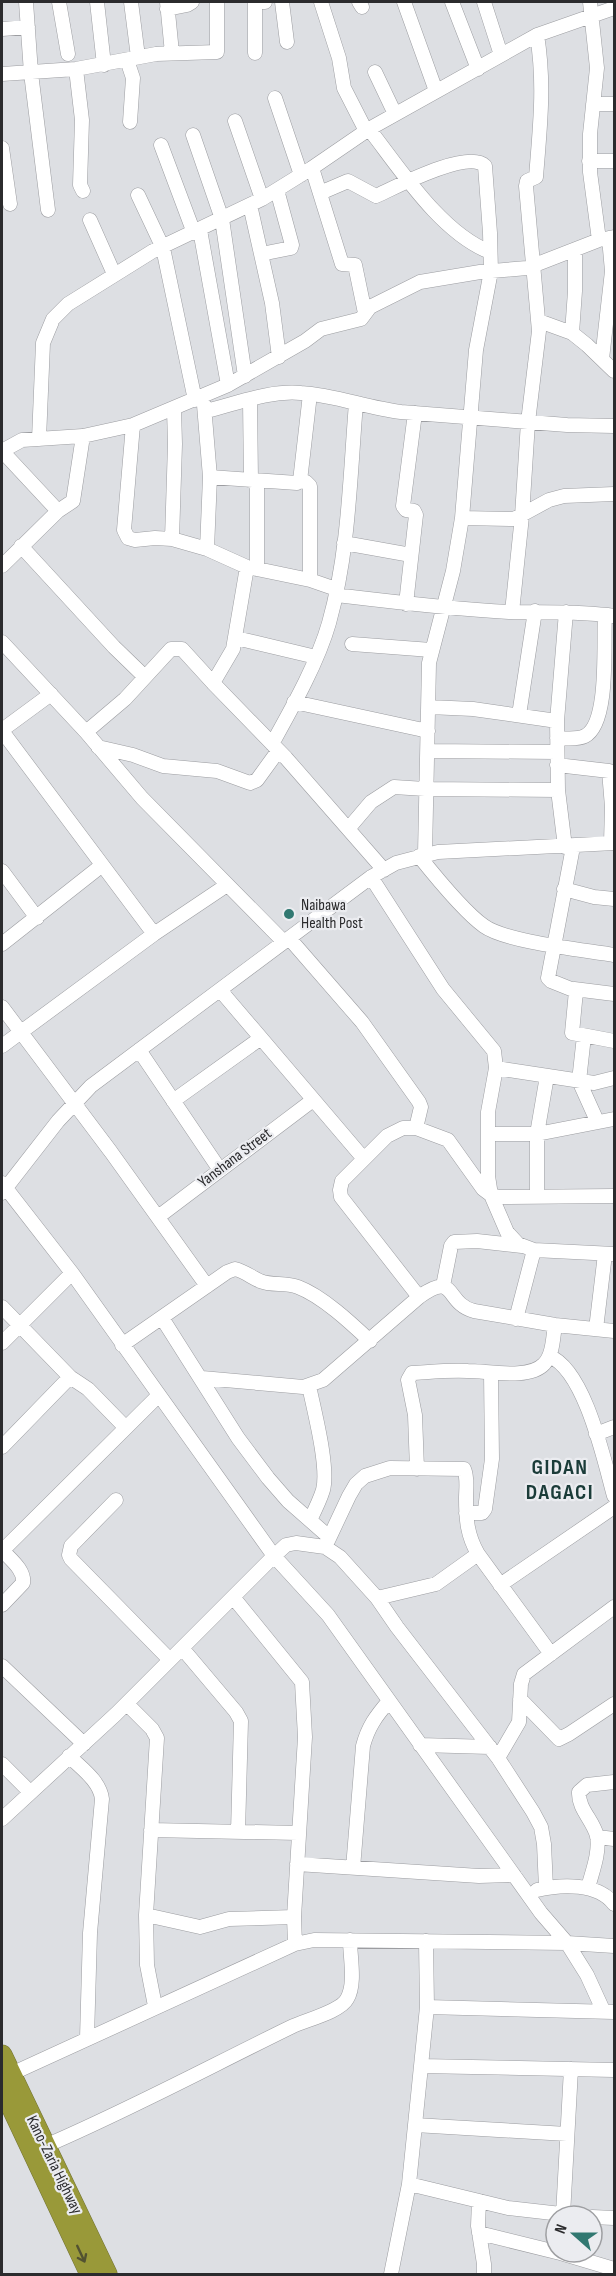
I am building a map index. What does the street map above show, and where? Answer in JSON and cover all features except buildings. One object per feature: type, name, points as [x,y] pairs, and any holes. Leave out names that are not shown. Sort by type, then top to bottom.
[{"type":"highway","name":"Kano-Zaria Highway","points":[[2,2055],[6,2081],[90,2274]]},
{"type":"highway","name":"Kano-Zaria Highway","points":[[6,2081],[45,2146],[107,2274]]},
{"type":"street","points":[[26,2],[31,73],[48,210]]},
{"type":"street","points":[[59,2],[68,54]]},
{"type":"street","points":[[97,2],[104,65]]},
{"type":"street","points":[[130,122],[133,78],[131,2]]},
{"type":"street","points":[[172,53],[167,5],[187,5],[192,2]]},
{"type":"street","points":[[2,74],[76,69],[172,53],[217,52],[217,2]]},
{"type":"street","points":[[255,52],[253,2],[265,2]]},
{"type":"street","points":[[282,2],[287,42]]},
{"type":"street","points":[[321,2],[339,58],[344,88],[368,130],[464,239],[490,252]]},
{"type":"street","points":[[404,2],[436,91]]},
{"type":"street","points":[[452,2],[478,69]]},
{"type":"street","points":[[484,2],[501,55]]},
{"type":"street","points":[[590,2],[597,58],[589,161],[590,184],[608,238],[612,271],[611,317],[602,359]]},
{"type":"street","points":[[39,439],[43,343],[53,319],[68,304],[114,274],[277,190],[368,130],[537,35],[615,8]]},
{"type":"street","points":[[2,29],[28,27]]},
{"type":"street","points":[[512,612],[522,516],[528,422],[539,332],[526,186],[527,181],[536,177],[543,106],[537,35]]},
{"type":"street","points":[[76,69],[82,120],[80,185],[83,191]]},
{"type":"street","points":[[375,72],[395,114]]},
{"type":"street","points":[[275,98],[306,172],[320,192],[327,222],[342,264],[355,266],[365,313]]},
{"type":"street","points":[[593,104],[615,104]]},
{"type":"street","points":[[235,121],[256,202],[261,255],[272,303],[279,357]]},
{"type":"street","points":[[193,135],[222,219],[245,376]]},
{"type":"street","points":[[161,145],[197,232],[228,385]]},
{"type":"street","points":[[2,148],[10,204]]},
{"type":"street","points":[[320,192],[348,181],[376,196],[447,165],[476,161],[485,166],[491,271],[476,351],[462,518],[453,571],[429,663],[428,751],[422,855],[433,874],[483,926],[515,937],[615,955]]},
{"type":"street","points":[[589,161],[615,161]]},
{"type":"street","points":[[261,255],[291,248],[292,245],[277,190]]},
{"type":"street","points":[[138,195],[163,248],[199,399],[206,411],[210,477],[207,549]]},
{"type":"street","points":[[90,220],[114,274]]},
{"type":"street","points":[[58,511],[2,451],[22,440],[83,436],[133,425],[199,399],[279,357],[321,329],[361,319],[370,307],[420,282],[534,267],[608,238]]},
{"type":"street","points":[[572,333],[576,291],[575,250]]},
{"type":"street","points":[[538,321],[572,333],[615,371]]},
{"type":"street","points":[[206,411],[273,394],[310,394],[375,408],[528,422],[615,426]]},
{"type":"street","points":[[300,481],[310,394]]},
{"type":"street","points":[[213,683],[228,659],[236,638],[252,568],[254,482],[250,400]]},
{"type":"street","points":[[98,747],[133,754],[163,766],[217,771],[250,783],[257,780],[275,747],[329,625],[344,543],[356,403]]},
{"type":"street","points":[[172,539],[176,444],[174,409]]},
{"type":"street","points":[[406,604],[417,515],[414,511],[404,509],[403,506],[415,412]]},
{"type":"street","points":[[133,425],[125,535],[135,540],[172,539],[207,549],[252,568],[310,580],[336,592],[406,604],[512,612],[610,615],[608,695],[597,720],[586,736],[578,738],[557,752]]},
{"type":"street","points":[[2,566],[58,511],[70,505],[75,497],[83,436]]},
{"type":"street","points":[[210,477],[254,482],[297,483],[300,481],[310,486],[310,580]]},
{"type":"street","points":[[462,518],[514,519],[549,500],[564,496],[615,494]]},
{"type":"street","points":[[344,543],[411,555]]},
{"type":"street","points":[[21,546],[114,648],[145,677]]},
{"type":"street","points":[[519,715],[535,611]]},
{"type":"street","points":[[566,612],[556,721],[558,790],[569,847],[549,980],[574,989],[615,994]]},
{"type":"street","points":[[236,638],[316,657]]},
{"type":"street","points":[[2,642],[86,732],[142,798],[227,885],[287,940],[362,1022],[419,1102],[421,1107],[416,1128]]},
{"type":"street","points":[[352,644],[431,650]]},
{"type":"street","points":[[86,732],[125,699],[171,649],[182,649],[275,747],[384,870]]},
{"type":"street","points":[[51,694],[2,730],[101,866],[154,934]]},
{"type":"street","points":[[294,702],[428,731]]},
{"type":"street","points":[[429,707],[472,709],[556,721]]},
{"type":"street","points":[[428,751],[557,752],[609,771],[613,843],[422,855],[396,863],[371,877],[91,1086],[3,1188],[72,1273],[274,1556],[328,1615],[527,1893],[567,1943],[609,2011]]},
{"type":"street","points":[[348,829],[371,802],[394,787],[558,790]]},
{"type":"street","points":[[2,944],[101,866]]},
{"type":"street","points":[[2,871],[37,918]]},
{"type":"street","points":[[371,877],[443,989],[494,1051],[496,1068],[488,1112],[488,1176],[491,1196],[507,1232],[528,1248]]},
{"type":"street","points":[[2,1046],[154,934],[227,885]]},
{"type":"street","points":[[564,889],[594,897],[615,899]]},
{"type":"street","points":[[574,989],[576,996],[572,1033],[615,1041]]},
{"type":"street","points":[[220,990],[364,1159]]},
{"type":"street","points":[[2,1007],[207,1286]]},
{"type":"street","points":[[584,1036],[579,1081],[597,1121]]},
{"type":"street","points":[[174,1101],[261,1038]]},
{"type":"street","points":[[140,1050],[220,1170]]},
{"type":"street","points":[[496,1068],[594,1083],[615,1078]]},
{"type":"street","points":[[537,1197],[537,1134],[547,1076]]},
{"type":"street","name":"Yanshana Street","points":[[158,1217],[313,1100]]},
{"type":"street","points":[[488,1134],[537,1134],[615,1119]]},
{"type":"street","points":[[419,1297],[341,1197],[342,1181],[387,1136],[403,1128],[416,1128],[448,1140],[483,1189],[491,1196],[615,1196]]},
{"type":"street","points":[[443,1286],[451,1246],[454,1242],[477,1241],[528,1248],[610,1254],[596,1329]]},
{"type":"street","points":[[516,1319],[528,1248]]},
{"type":"street","points":[[122,1345],[234,1269],[270,1284],[298,1287],[350,1322],[370,1341]]},
{"type":"street","points":[[2,1343],[72,1273]]},
{"type":"street","points":[[202,1378],[309,1386],[323,1380],[434,1286],[443,1286],[467,1309],[516,1319],[615,1330]]},
{"type":"street","points":[[2,1307],[70,1377],[88,1389],[125,1427]]},
{"type":"street","points":[[162,1318],[238,1438],[268,1478],[310,1521],[377,1598],[397,1628],[494,1752],[518,1787],[541,1827],[546,1888]]},
{"type":"street","points":[[417,1469],[415,1415],[409,1375],[468,1371],[519,1373],[534,1371],[542,1367],[549,1356],[555,1324]]},
{"type":"street","points":[[549,1356],[561,1362],[579,1386],[615,1496]]},
{"type":"street","points":[[466,1513],[482,1513],[485,1509],[492,1459],[491,1373]]},
{"type":"street","points":[[2,1447],[70,1377]]},
{"type":"street","points":[[309,1386],[321,1441],[324,1480],[323,1490],[310,1521]]},
{"type":"street","points":[[2,1605],[24,1583],[24,1579],[22,1572],[2,1551],[158,1396]]},
{"type":"street","points":[[596,1434],[615,1427]]},
{"type":"street","points":[[327,1542],[349,1496],[356,1484],[365,1476],[390,1468],[464,1469],[470,1539],[478,1554],[551,1654]]},
{"type":"street","points":[[116,1500],[71,1546],[69,1555],[170,1660]]},
{"type":"street","points":[[500,1585],[615,1507]]},
{"type":"street","points":[[2,1819],[127,1704],[286,1545],[327,1542]]},
{"type":"street","points":[[377,1598],[436,1584],[478,1554]]},
{"type":"street","points":[[233,1597],[302,1682],[305,1737],[298,1833],[295,1944]]},
{"type":"street","points":[[494,1752],[517,1727],[524,1674],[615,1606]]},
{"type":"street","points":[[182,1648],[241,1721],[238,1832]]},
{"type":"street","points":[[2,1666],[84,1744]]},
{"type":"street","points":[[520,1699],[559,1739],[615,1704]]},
{"type":"street","points":[[353,1868],[363,1746],[367,1729],[373,1718],[389,1701]]},
{"type":"street","points":[[127,1704],[152,1729],[157,1738],[146,1915],[147,1965],[155,2006]]},
{"type":"street","points":[[420,1745],[494,1752]]},
{"type":"street","points":[[69,1756],[95,1782],[102,1799],[90,1933],[87,2038]]},
{"type":"street","points":[[2,1764],[30,1792]]},
{"type":"street","points":[[588,1888],[595,1862],[597,1837],[591,1820],[582,1807],[579,1792],[587,1785],[615,1782]]},
{"type":"street","points":[[151,1830],[298,1833]]},
{"type":"street","points":[[597,1837],[615,1839]]},
{"type":"street","points":[[297,1864],[478,1876],[514,1875]]},
{"type":"street","points":[[527,1893],[546,1888],[588,1888],[608,1896],[615,1904]]},
{"type":"street","points":[[146,1915],[200,1927],[229,1918],[294,1917]]},
{"type":"street","points":[[6,2081],[87,2038],[295,1944],[314,1940],[350,1940],[567,1943],[615,1946]]},
{"type":"street","points":[[45,2146],[139,2104],[294,2026],[341,2007],[351,1988],[350,1940]]},
{"type":"street","points":[[391,2274],[409,2184],[427,2007],[426,1941]]},
{"type":"street","points":[[427,2007],[609,2011]]},
{"type":"street","points":[[421,2066],[615,2070]]},
{"type":"street","points":[[564,2204],[571,2069]]},
{"type":"street","points":[[415,2125],[567,2134]]},
{"type":"street","points":[[409,2184],[508,2208],[544,2213]]},
{"type":"street","points":[[479,2200],[478,2233],[484,2274]]},
{"type":"street","points":[[478,2233],[544,2249]]},
{"type":"street","points":[[598,2264],[615,2269]]},
{"type":"place","name":"Naibawa Health Post","points":[[289,914]]},
{"type":"district","name":"GIDAN DAGACI","points":[[560,1480]]}]
